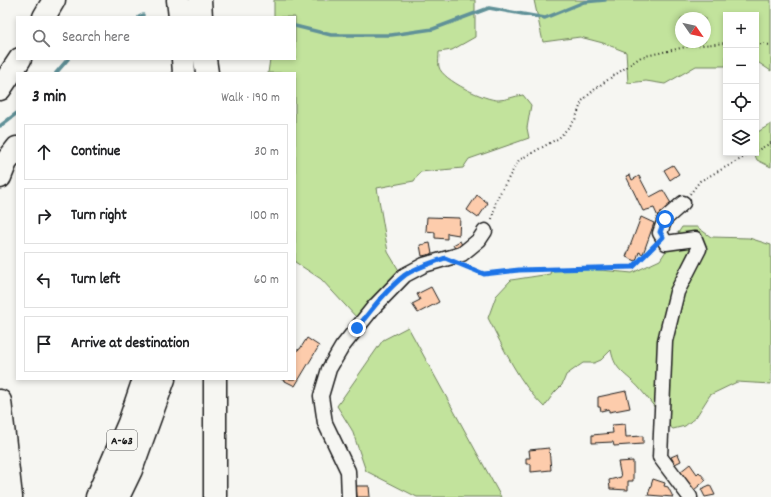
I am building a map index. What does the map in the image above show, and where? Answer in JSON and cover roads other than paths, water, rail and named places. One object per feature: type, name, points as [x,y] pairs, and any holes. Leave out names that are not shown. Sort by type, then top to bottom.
[{"type":"highway","points":[[45,16],[54,0]]},
{"type":"highway","points":[[178,0],[180,16]]},
{"type":"highway","points":[[0,89],[19,60]]},
{"type":"highway","points":[[183,60],[184,72]]},
{"type":"highway","points":[[200,60],[200,72]]},
{"type":"highway","points":[[205,60],[207,72]]},
{"type":"highway","points":[[0,177],[6,162],[16,149]]},
{"type":"highway","name":"A-63","points":[[97,497],[129,423],[144,380]]},
{"type":"highway","points":[[118,497],[131,470],[164,380]]},
{"type":"highway","points":[[215,380],[215,497]]},
{"type":"highway","points":[[0,401],[11,497]]},
{"type":"street","points":[[683,203],[665,219],[660,232],[666,243],[695,239],[699,249],[677,292],[665,341],[660,457],[690,497]]},
{"type":"street","points":[[338,497],[349,492],[348,471],[324,423],[321,396],[329,369],[342,347],[373,308],[405,275],[424,265],[462,254],[479,240],[485,231]]},
{"type":"waterway","points":[[296,26],[331,35],[391,35],[433,29],[489,8],[545,18],[584,2],[605,0]]},
{"type":"waterway","points":[[57,72],[67,60]]},
{"type":"waterway","points":[[0,126],[16,114]]}]
